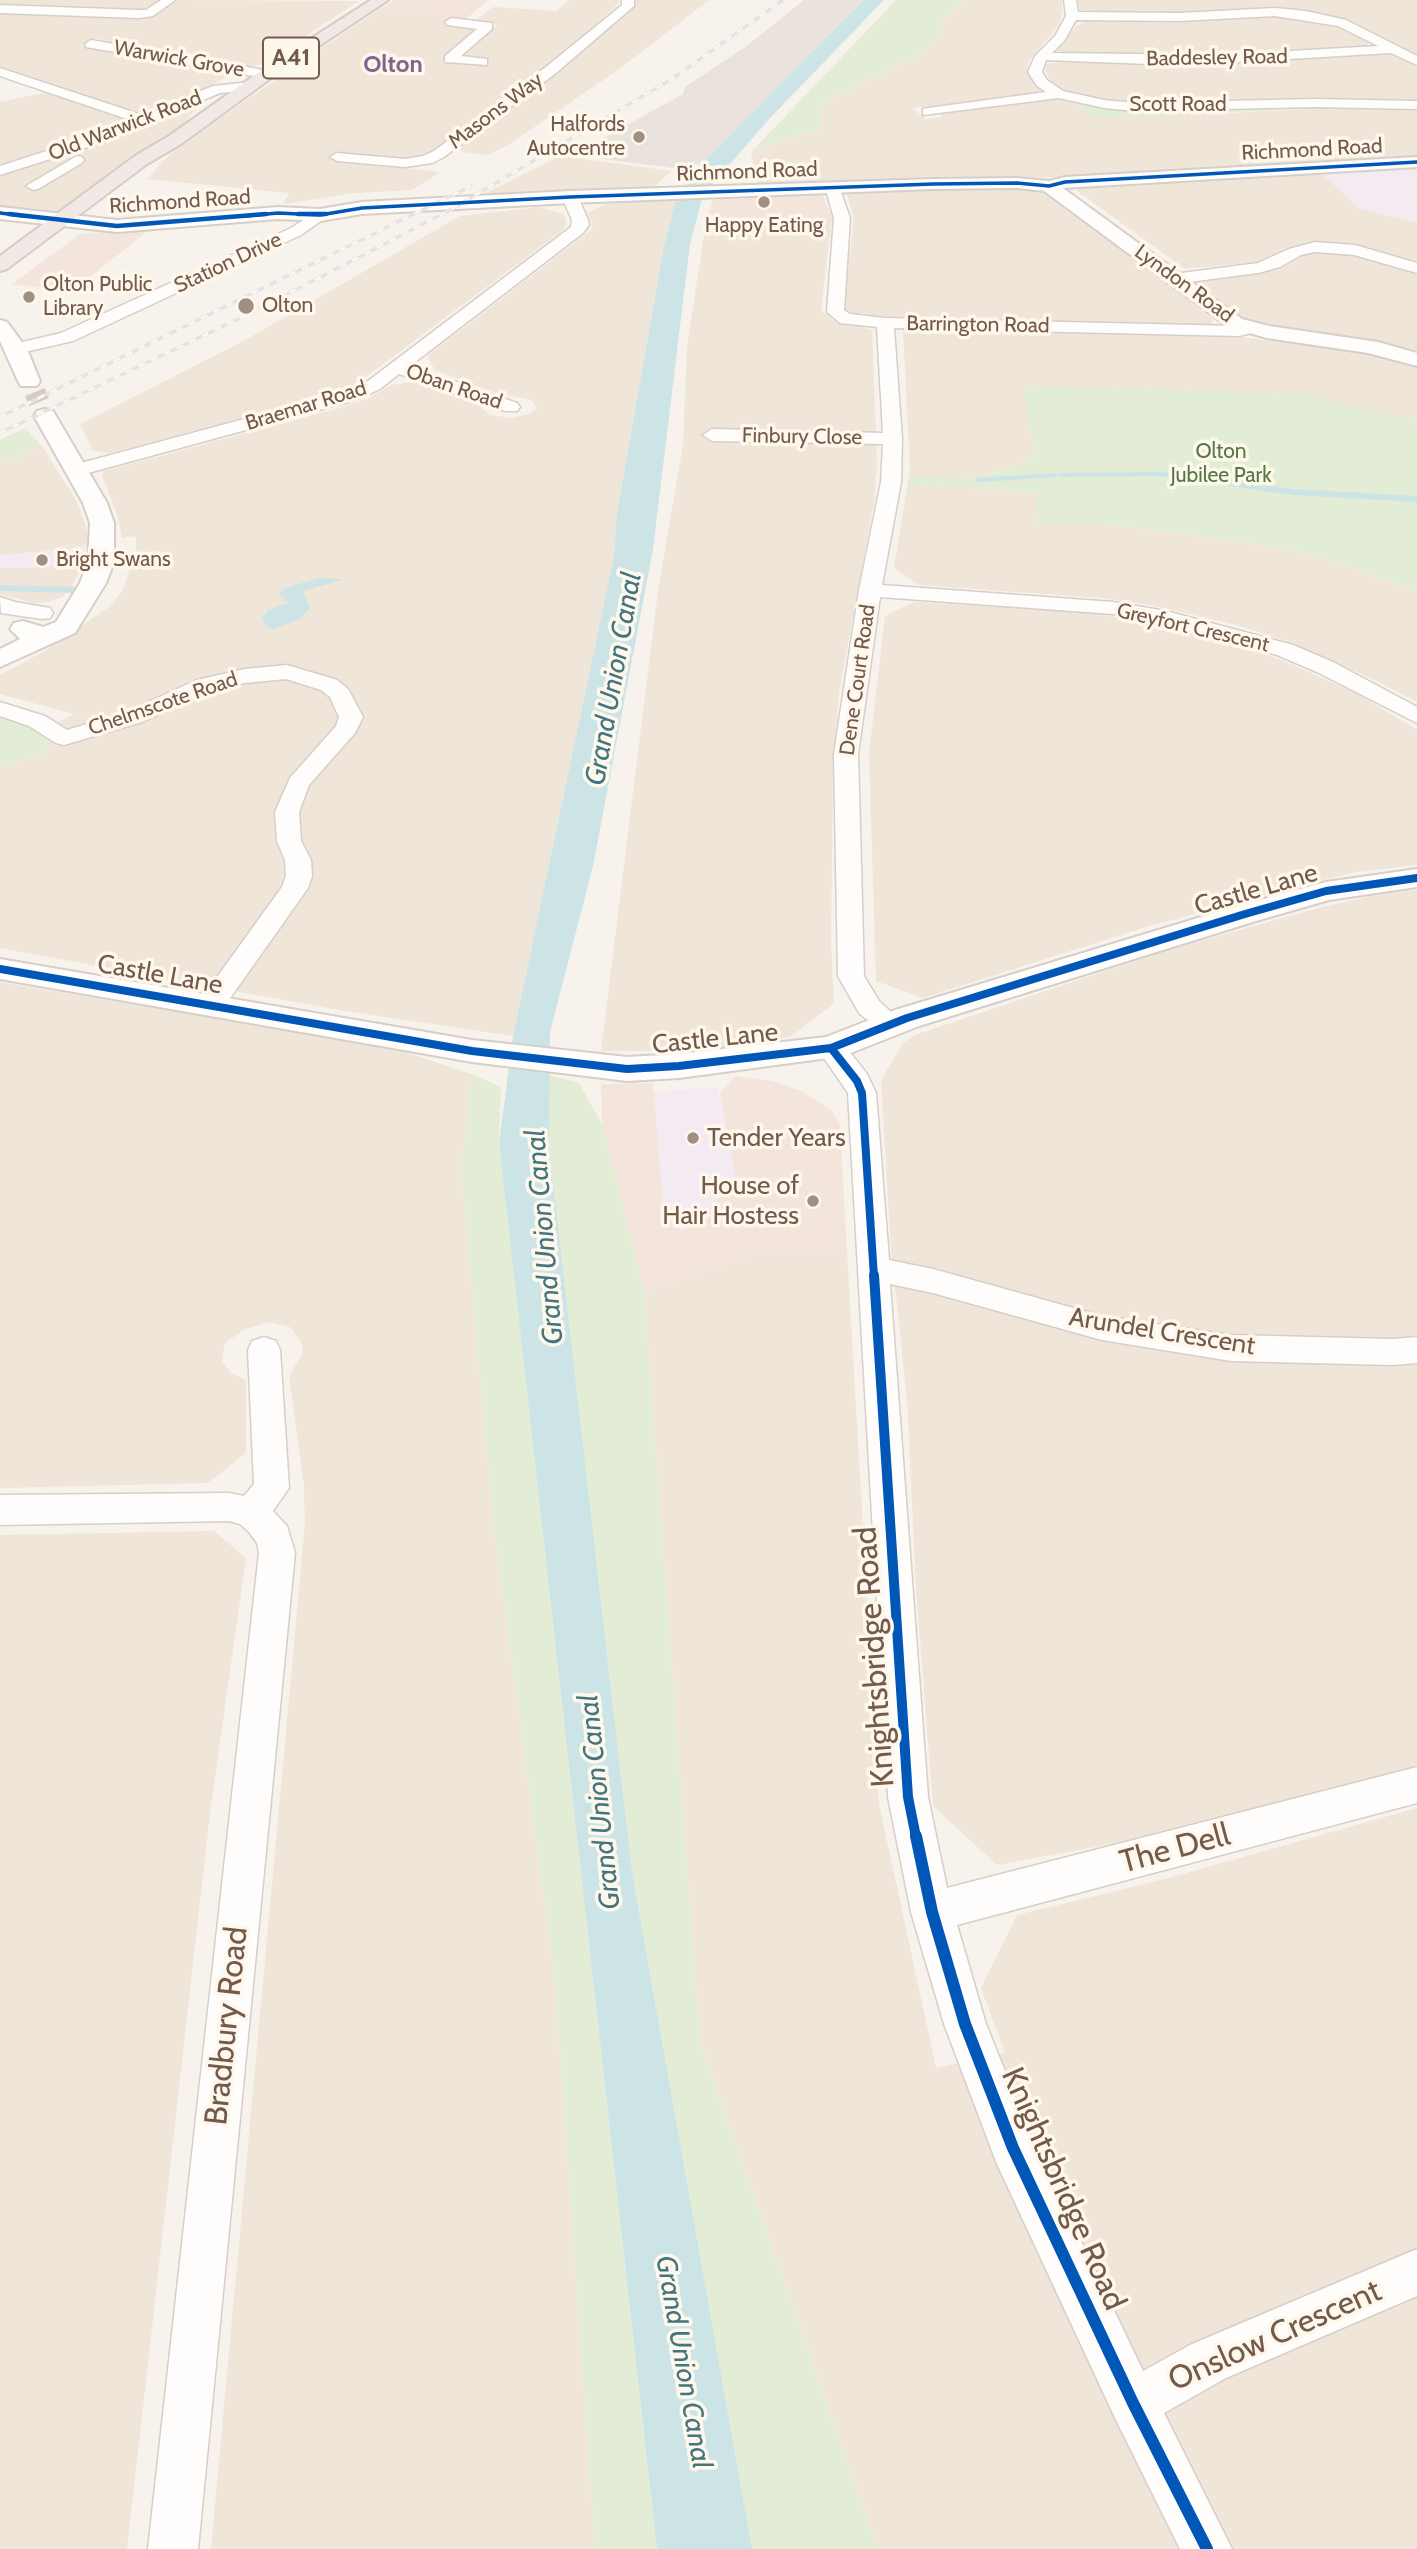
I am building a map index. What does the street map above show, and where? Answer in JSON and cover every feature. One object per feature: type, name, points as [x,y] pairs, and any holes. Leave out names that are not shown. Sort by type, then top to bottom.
[{"type":"highway","name":"A41","points":[[0,283],[141,160],[381,0]]},
{"type":"highway","name":"A41","points":[[0,265],[70,222]]},
{"type":"street","points":[[0,9],[138,14],[149,13],[169,0]]},
{"type":"street","name":"Masons Way","points":[[337,157],[405,163],[439,154],[551,70],[628,6],[628,0]]},
{"type":"street","points":[[1059,94],[1038,79],[1036,65],[1041,56],[1060,38],[1072,16],[1070,0]]},
{"type":"street","points":[[480,11],[458,23],[488,26],[450,59],[482,62]]},
{"type":"street","points":[[1072,16],[1180,17],[1292,13],[1342,23],[1417,61]]},
{"type":"street","name":"Warwick Grove","points":[[91,44],[268,73]]},
{"type":"street","name":"Baddesley Road","points":[[1041,56],[1149,60],[1221,59],[1393,49]]},
{"type":"street","points":[[0,72],[143,120]]},
{"type":"street","name":"Old Warwick Road","points":[[0,171],[92,141],[218,89],[251,86]]},
{"type":"street","points":[[22,93],[43,87]]},
{"type":"street","points":[[928,112],[1059,94]]},
{"type":"street","name":"Scott Road","points":[[1059,94],[1104,104],[1135,107],[1315,103],[1417,106]]},
{"type":"street","points":[[33,186],[95,149],[92,141]]},
{"type":"street","name":"Richmond Road","points":[[0,213],[117,226],[278,213],[320,215],[362,208],[570,197],[1003,183],[1049,186],[1065,182],[1417,162]]},
{"type":"street","name":"Lyndon Road","points":[[1049,186],[1223,316],[1250,328],[1370,347],[1417,360]]},
{"type":"street","name":"Barrington Road","points":[[832,187],[842,218],[835,312],[856,321],[1225,330],[1250,328]]},
{"type":"street","name":"Braemar Road","points":[[77,470],[350,396],[374,385],[577,230],[581,225],[580,220],[570,197]]},
{"type":"street","name":"Station Drive","points":[[16,349],[67,337],[295,232],[320,215]]},
{"type":"street","points":[[1174,279],[1258,268],[1275,264],[1295,252],[1315,247],[1355,250],[1417,268]]},
{"type":"street","name":"Dene Court Road","points":[[886,323],[893,439],[891,482],[870,590],[846,754],[851,976],[869,1007],[890,1024]]},
{"type":"street","points":[[0,326],[16,349],[37,398],[99,513],[103,542],[93,583],[84,595],[34,618],[4,656]]},
{"type":"street","name":"Oban Road","points":[[396,367],[511,407]]},
{"type":"street","name":"Finbury Close","points":[[712,435],[893,439]]},
{"type":"street","name":"Greyfort Crescent","points":[[870,590],[1113,608],[1166,617],[1284,650],[1325,667],[1417,716]]},
{"type":"street","name":"Chelmscote Road","points":[[0,709],[37,721],[64,738],[134,717],[205,685],[245,676],[287,671],[320,681],[340,694],[351,717],[347,728],[298,783],[287,812],[289,841],[298,860],[299,877],[295,888],[211,1005]]},
{"type":"street","name":"Castle Lane","points":[[0,969],[496,1054],[626,1069],[679,1066],[831,1048],[890,1024],[1124,949],[1326,891],[1417,878]]},
{"type":"street","name":"Knightsbridge Road","points":[[831,1048],[857,1081],[862,1093],[908,1797],[932,1912],[965,2024],[1013,2148],[1133,2403],[1207,2549]]},
{"type":"street","name":"Arundel Crescent","points":[[872,1268],[933,1281],[1102,1328],[1231,1348],[1392,1352],[1417,1350]]},
{"type":"street","points":[[0,1510],[229,1507],[251,1512],[272,1488],[264,1350]]},
{"type":"street","name":"Bradbury Road","points":[[173,2549],[277,1553],[274,1537],[251,1512]]},
{"type":"street","name":"The Dell","points":[[932,1912],[1417,1785]]},
{"type":"street","name":"Onslow Crescent","points":[[1133,2403],[1209,2361],[1417,2272]]},
{"type":"shaded area","points":[[0,0],[160,0],[141,11],[0,6]]},
{"type":"shaded area","points":[[177,0],[359,1],[263,64],[242,68],[119,45],[97,38],[82,44],[233,72],[213,85],[154,111],[133,112],[0,66],[0,11],[148,17],[156,16]]},
{"type":"shaded area","points":[[395,0],[488,0],[467,18],[378,10]]},
{"type":"shaded area","points":[[569,0],[620,2],[549,67],[432,152],[400,160],[339,154],[333,159],[440,172],[412,190],[355,193],[284,204],[289,193],[147,179],[170,154],[204,129],[378,10],[467,18],[460,21],[482,27],[456,60],[497,25],[475,21],[493,7],[557,11]]},
{"type":"shaded area","points":[[634,0],[709,0],[618,70],[508,145],[488,155],[462,152],[457,145],[634,8]]},
{"type":"shaded area","points":[[804,0],[864,0],[701,164],[673,168],[573,155],[683,94],[685,87],[748,45]]},
{"type":"shaded area","points":[[966,0],[1062,0],[1062,16],[1058,26],[1029,61],[1027,70],[1035,86],[1041,89],[1034,95],[912,108],[926,119],[941,117],[942,113],[1045,99],[1073,101],[1077,106],[1211,114],[1342,107],[1417,109],[1417,156],[1058,177],[759,185],[751,154],[754,149],[802,134],[820,132],[823,102],[907,61],[934,44],[944,19]]},
{"type":"shaded area","points":[[1077,0],[1417,0],[1417,56],[1354,24],[1310,12],[1094,14],[1080,10]]},
{"type":"shaded area","points":[[1272,15],[1325,21],[1369,42],[1365,48],[1229,56],[1069,55],[1057,50],[1077,25],[1094,19]]},
{"type":"shaded area","points":[[1378,53],[1396,55],[1417,66],[1417,103],[1110,102],[1062,89],[1051,83],[1046,71],[1046,64],[1068,61],[1139,62],[1140,68],[1231,67],[1291,64],[1286,60]]},
{"type":"shaded area","points":[[47,92],[125,117],[125,122],[68,146],[0,167],[0,102]]},
{"type":"shaded area","points":[[183,109],[195,110],[178,131],[53,214],[0,207],[0,175],[84,148]]},
{"type":"shaded area","points":[[560,156],[671,171],[653,188],[476,198]]},
{"type":"shaded area","points":[[1417,167],[1417,222],[1360,209],[1321,173]]},
{"type":"shaded area","points":[[1321,173],[1360,209],[1417,222],[1417,263],[1348,245],[1307,244],[1290,248],[1268,261],[1185,269],[1077,191],[1084,186]]},
{"type":"shaded area","points":[[1021,188],[1044,194],[1138,262],[1213,322],[1209,325],[870,317],[870,314],[861,313],[860,317],[845,310],[854,218],[846,192]]},
{"type":"shaded area","points":[[822,194],[832,217],[707,217],[713,200],[717,197]]},
{"type":"shaded area","points":[[676,200],[664,246],[617,513],[614,556],[513,1036],[339,1010],[0,948],[0,768],[51,751],[39,731],[74,714],[0,694],[0,675],[43,652],[109,607],[122,591],[136,552],[136,536],[122,538],[118,517],[102,475],[104,471],[340,408],[367,399],[392,385],[420,381],[471,399],[490,415],[511,418],[529,414],[537,408],[531,400],[493,392],[435,370],[427,356],[591,230],[593,225],[588,213],[606,204]]},
{"type":"shaded area","points":[[538,207],[563,214],[567,221],[563,230],[355,385],[325,396],[110,453],[93,451],[80,424],[242,342],[460,216]]},
{"type":"shaded area","points":[[707,217],[832,217],[821,310],[832,320],[872,330],[877,466],[874,502],[839,692],[833,770],[831,944],[834,1001],[791,1036],[776,1040],[693,1051],[601,1051],[658,591],[683,445],[687,346]]},
{"type":"shaded area","points":[[149,230],[72,291],[12,284],[80,234]]},
{"type":"shaded area","points":[[1344,252],[1417,272],[1417,351],[1340,335],[1308,334],[1249,322],[1195,283],[1279,270],[1306,254]]},
{"type":"shaded area","points":[[903,329],[1224,335],[1355,351],[1417,368],[1417,419],[1025,386],[1034,457],[995,473],[965,479],[964,488],[1040,493],[1035,524],[1105,524],[1282,548],[1322,558],[1417,591],[1417,702],[1295,644],[1237,625],[1146,604],[1102,598],[919,585],[894,568],[910,469]]},
{"type":"shaded area","points":[[41,445],[75,498],[86,525],[88,545],[64,550],[0,555],[0,464]]},
{"type":"shaded area","name":"Bright Swans","points":[[88,545],[82,566],[0,568],[0,555],[64,550]]},
{"type":"shaded area","points":[[82,566],[64,596],[48,602],[34,603],[0,594],[0,568]]},
{"type":"shaded area","points":[[913,602],[1079,611],[1176,627],[1284,661],[1358,694],[1417,730],[1417,865],[1356,872],[1294,887],[1146,927],[923,998],[876,981],[869,753],[885,616]]},
{"type":"shaded area","points":[[1417,890],[1417,1767],[1143,1838],[997,1865],[933,1806],[916,1587],[907,1398],[891,1250],[881,1080],[903,1043],[915,1035],[1171,949],[1319,908],[1370,896]]},
{"type":"shaded area","points":[[0,982],[395,1049],[472,1074],[461,1169],[493,1520],[555,1981],[595,2549],[211,2549],[305,1524],[304,1486],[289,1376],[303,1353],[302,1344],[290,1327],[270,1322],[245,1329],[225,1343],[222,1361],[231,1373],[246,1380],[246,1453],[208,1483],[0,1488]]},
{"type":"shaded area","points":[[735,1076],[772,1081],[801,1091],[831,1110],[840,1124],[847,1252],[757,1254],[644,1292],[602,1124],[601,1084],[653,1083],[664,1214],[736,1183],[720,1093]]},
{"type":"shaded area","name":"Tender Years","points":[[718,1087],[736,1183],[682,1232],[664,1214],[654,1092]]},
{"type":"shaded area","points":[[847,1252],[879,1804],[936,2068],[1005,2053],[981,1988],[1017,1915],[1165,1879],[1417,1808],[1417,2549],[878,2549],[700,2042],[644,1292],[757,1254]]},
{"type":"shaded area","points":[[214,1531],[246,1558],[210,1813],[127,2549],[0,2549],[0,1535]]},
{"type":"green space","points":[[896,0],[966,0],[944,19],[934,44],[907,61],[823,102],[820,132],[802,134],[754,149]]},
{"type":"green space","points":[[1286,60],[1292,65],[1140,68],[1139,62]]},
{"type":"green space","points":[[1073,101],[1111,107],[1342,107],[1103,118],[1090,116]]},
{"type":"green space","name":"Olton Jubilee Park","points":[[1024,386],[1300,393],[1381,414],[1417,419],[1417,591],[1322,558],[1282,548],[1106,524],[1035,524],[1039,493],[909,485],[909,476],[965,479],[995,473],[1034,457]]},
{"type":"green space","points":[[25,428],[41,445],[0,464],[0,440]]},
{"type":"green space","points":[[0,717],[39,731],[51,751],[0,768]]},
{"type":"green space","points":[[472,1074],[501,1087],[499,1143],[657,2549],[595,2549],[555,1981],[493,1520],[461,1169]]},
{"type":"green space","points":[[548,1075],[579,1083],[602,1124],[644,1292],[700,2042],[878,2549],[752,2549],[632,1872],[549,1148]]},
{"type":"water","name":"Grand Union Canal","points":[[864,0],[884,0],[770,118],[703,195],[690,244],[653,549],[593,866],[550,1032],[549,1148],[632,1872],[752,2549],[657,2549],[499,1143],[513,1036],[614,556],[617,513],[664,246],[676,200],[701,164]]},
{"type":"water","points":[[319,578],[345,579],[303,591],[310,608],[298,620],[273,629],[266,626],[262,618],[268,610],[289,603],[279,594],[285,588]]},
{"type":"waterway","points":[[1061,475],[1163,474],[1269,489]]},
{"type":"waterway","points":[[978,480],[1055,475]]},
{"type":"waterway","points":[[1257,487],[1293,492],[1417,499]]},
{"type":"waterway","points":[[0,588],[75,590]]},
{"type":"tunnel","points":[[35,392],[39,402]]},
{"type":"railway","points":[[0,433],[259,309],[450,210],[672,79],[783,0]]},
{"type":"railway","points":[[0,417],[471,186]]},
{"type":"cycle path","points":[[0,213],[117,226],[278,213],[320,215],[362,208],[570,197],[933,184],[1017,183],[1049,186],[1065,182],[1417,162]]},
{"type":"cycle path","points":[[0,969],[472,1051],[627,1069],[679,1066],[831,1048],[907,1018],[1245,914],[1326,891],[1417,878]]},
{"type":"cycle path","points":[[831,1048],[857,1081],[862,1093],[908,1797],[932,1912],[965,2024],[1013,2148],[1133,2403],[1207,2549]]},
{"type":"place","name":"Halfords Autocentre","points":[[639,137]]},
{"type":"place","name":"Happy Eating","points":[[764,202]]},
{"type":"place","name":"Olton Public Library","points":[[29,297]]},
{"type":"place","name":"Olton","points":[[246,306]]},
{"type":"place","name":"Bright Swans","points":[[42,560]]},
{"type":"place","name":"Tender Years","points":[[693,1138]]},
{"type":"place","name":"House of Hair Hostess","points":[[813,1201]]},
{"type":"district","name":"Olton","points":[[393,65]]}]
